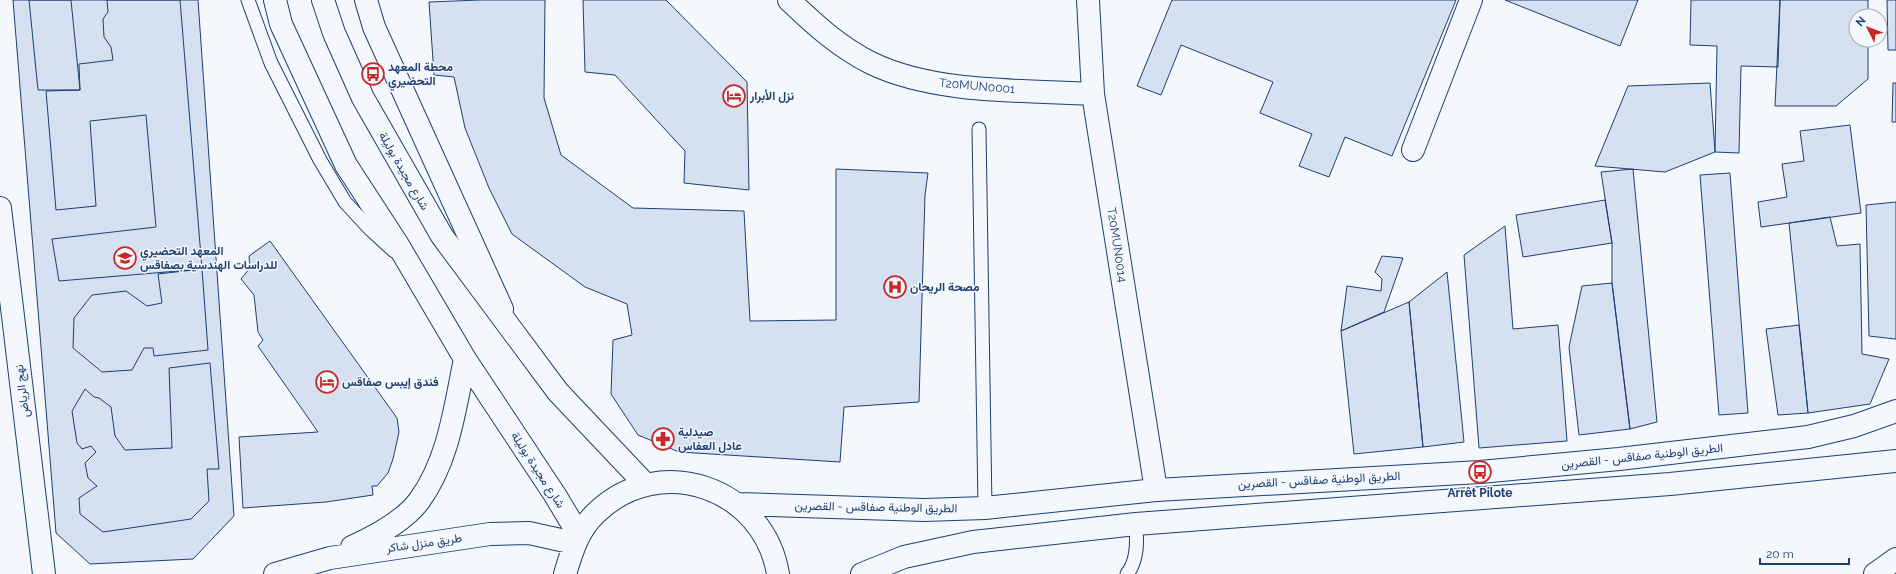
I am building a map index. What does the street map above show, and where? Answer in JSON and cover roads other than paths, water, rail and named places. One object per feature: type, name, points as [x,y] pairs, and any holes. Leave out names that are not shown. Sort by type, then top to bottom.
[{"type":"main road","name":"شارع مجيدة بوليلة","points":[[275,0],[281,24],[346,165],[409,264],[465,359],[555,495],[576,539]]},
{"type":"main road","name":"شارع مجيدة بوليلة","points":[[323,0],[334,33],[363,98],[442,236],[558,392],[646,485]]},
{"type":"main road","name":"شارع مجيدة بوليلة","points":[[366,0],[374,27],[510,328]]},
{"type":"main road","name":"T20MUN0001","points":[[789,0],[816,27],[843,47],[871,63],[910,77],[954,86],[1093,94]]},
{"type":"main road","name":"T20MUN0014","points":[[1088,0],[1093,94],[1156,490]]},
{"type":"main road","points":[[1413,150],[1471,0]]},
{"type":"main road","name":"نهج الرياض","points":[[0,208],[44,574]]},
{"type":"main road","points":[[330,558],[379,534],[419,501],[439,467],[448,441],[465,359]]},
{"type":"main road","name":"الطريق الوطنية صفاقس - القصرين","points":[[737,504],[924,510],[985,508],[1156,490],[1480,472],[1694,451],[1808,437],[1854,426],[1896,411]]},
{"type":"main road","points":[[862,574],[904,557],[973,542],[1136,524],[1670,484],[1896,461]]},
{"type":"main road","points":[[565,574],[576,539],[596,513],[619,495],[646,485],[670,482],[694,484],[717,491],[737,504],[760,527],[775,557],[778,574]]},
{"type":"main road","name":"طريق منزل شاكر","points":[[275,574],[330,558],[490,534],[529,533],[576,539]]},
{"type":"main road","points":[[1875,574],[1895,559]]},
{"type":"lane","name":"شارع مجيدة بوليلة","points":[[248,0],[271,63],[320,160],[345,202],[370,229],[409,264]]},
{"type":"lane","points":[[979,129],[985,508]]},
{"type":"lane","points":[[1127,574],[1131,569],[1137,546],[1136,524]]},
{"type":"place","name":"محطة المعهد التحضيري","points":[[373,74]]},
{"type":"place","name":"نزل الأبرار","points":[[734,96]]},
{"type":"place","name":"المعهد التحضيري للدراسات الهندسية بصفاقس","points":[[125,258]]},
{"type":"place","name":"مصحة الريحان","points":[[895,287]]},
{"type":"place","name":"فندق إيبس صفاقس","points":[[327,382]]},
{"type":"place","name":"صيدلية عادل العفاس","points":[[663,439]]},
{"type":"place","name":"Arrêt Pilote","points":[[1480,472]]}]
